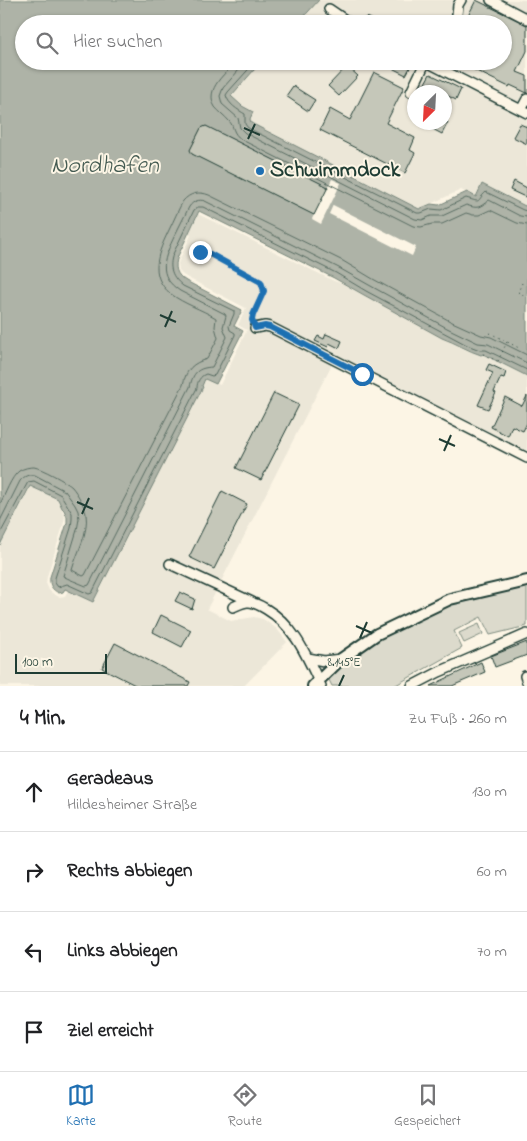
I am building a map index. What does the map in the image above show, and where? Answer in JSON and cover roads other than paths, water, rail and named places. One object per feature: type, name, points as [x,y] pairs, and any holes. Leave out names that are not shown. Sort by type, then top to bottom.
[{"type":"main road","points":[[318,684],[341,659],[377,634],[450,599],[527,581]]},
{"type":"street","points":[[457,15],[458,5],[461,0]]},
{"type":"street","points":[[491,0],[527,19]]},
{"type":"street","points":[[329,9],[337,15]]},
{"type":"street","points":[[414,85],[422,70]]},
{"type":"street","points":[[444,70],[524,111],[527,99]]},
{"type":"street","points":[[255,328],[270,327],[527,458]]},
{"type":"street","points":[[170,564],[255,603],[284,623],[308,658],[318,684]]},
{"type":"street","points":[[234,607],[246,602],[255,603]]},
{"type":"street","points":[[412,686],[438,672],[527,634]]},
{"type":"street","points":[[308,658],[324,662],[341,659]]},
{"type":"water","name":"Nordhafen","points":[[0,0],[319,0],[305,15],[15,15],[15,70],[254,70],[231,96],[242,106],[253,112],[250,119],[251,123],[419,209],[431,204],[439,205],[467,192],[476,197],[482,184],[525,206],[527,204],[527,376],[483,354],[481,355],[442,338],[334,278],[199,211],[178,256],[177,270],[186,281],[242,310],[234,326],[243,331],[216,384],[205,379],[203,387],[93,602],[65,589],[59,593],[51,585],[50,577],[67,523],[67,517],[58,499],[30,486],[0,545]]},
{"type":"place","name":"Schwimmdock","points":[[260,171]]}]
